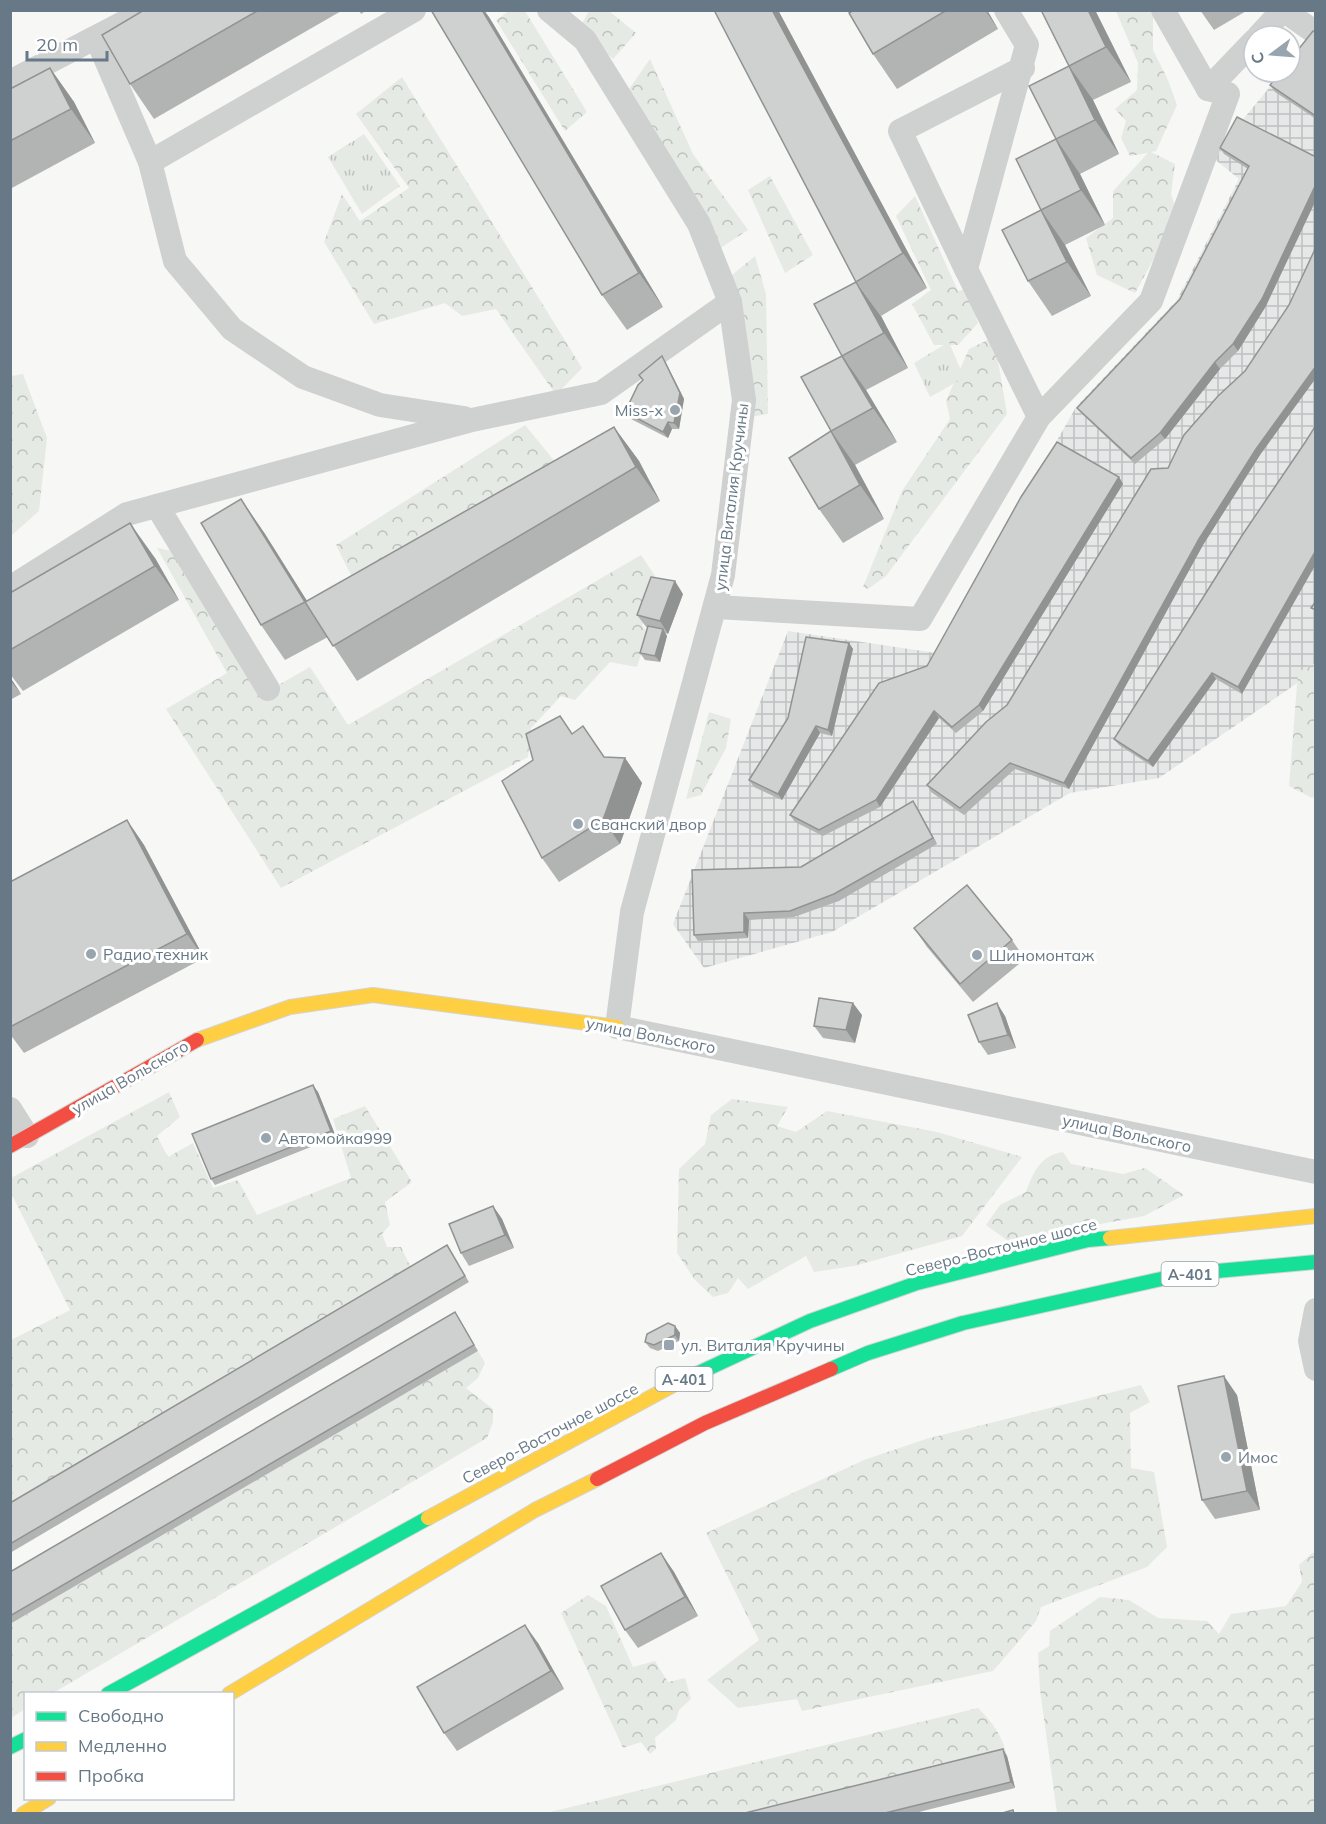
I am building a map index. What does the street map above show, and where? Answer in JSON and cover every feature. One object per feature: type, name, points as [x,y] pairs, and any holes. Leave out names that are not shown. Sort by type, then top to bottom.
[{"type":"main road","name":"улица Вольского","points":[[19,1141],[186,1044],[290,1007],[374,995],[617,1027]]},
{"type":"main road","name":"Северо-Восточное шоссе","points":[[112,1692],[615,1416],[706,1368],[810,1321],[917,1283],[1088,1240],[1316,1216]]},
{"type":"main road","name":"А-401","points":[[232,1692],[535,1510],[705,1423],[868,1353],[963,1323],[1184,1274],[1316,1262]]},
{"type":"main road","points":[[10,1747],[24,1740]]},
{"type":"main road","points":[[23,1814],[46,1800]]},
{"type":"street","points":[[10,82],[97,39],[148,10]]},
{"type":"street","points":[[150,162],[414,10]]},
{"type":"street","name":"улица Виталия Кручины","points":[[549,10],[585,40],[699,224],[730,302],[744,400],[723,575],[632,912],[617,1027]]},
{"type":"street","points":[[966,269],[1023,68],[1027,45],[1006,10]]},
{"type":"street","points":[[716,607],[920,619],[1039,417],[1151,301],[1228,94],[1208,89],[1162,10]]},
{"type":"street","points":[[1270,24],[1283,10],[1316,33]]},
{"type":"street","points":[[97,39],[150,162],[175,261],[232,329],[303,377],[380,405],[472,420]]},
{"type":"street","points":[[1208,89],[1242,54]]},
{"type":"street","points":[[1023,68],[900,131],[1039,417]]},
{"type":"street","points":[[10,588],[127,514],[472,420],[601,393],[730,302]]},
{"type":"street","points":[[157,506],[268,689]]},
{"type":"street","name":"улица Вольского","points":[[617,1027],[1316,1172]]},
{"type":"street","points":[[10,1109],[19,1141]]},
{"type":"street","points":[[1316,1310],[1310,1341],[1316,1369]]},
{"type":"shaded area","points":[[1315,32],[1315,671],[1159,778],[1070,793],[832,932],[704,968],[673,924],[788,631],[936,653],[1076,407],[1177,300],[1239,179],[1212,157],[1272,84],[1302,84],[1302,53]]},
{"type":"green space","points":[[510,10],[525,11],[587,112],[565,131],[496,20]]},
{"type":"green space","points":[[589,11],[609,11],[636,33],[613,59],[579,29]]},
{"type":"green space","points":[[1116,11],[1153,11],[1153,50],[1177,105],[1156,151],[1151,152],[1175,164],[1171,194],[1178,215],[1135,293],[1097,275],[1086,238],[1113,218],[1113,191],[1148,153],[1130,156],[1121,138],[1126,121],[1115,109],[1137,90],[1138,63]]},
{"type":"green space","points":[[650,59],[693,154],[748,230],[719,249],[629,89]]},
{"type":"green space","points":[[402,77],[582,368],[556,395],[496,309],[462,316],[445,303],[374,324],[324,242],[342,194],[360,221],[409,188],[356,114]]},
{"type":"green space","points":[[364,134],[400,186],[362,214],[328,157]]},
{"type":"green space","points":[[770,176],[813,255],[785,273],[748,190]]},
{"type":"green space","points":[[915,196],[958,291],[967,289],[978,323],[958,345],[934,345],[912,304],[931,290],[896,216]]},
{"type":"green space","points":[[755,256],[766,294],[768,414],[750,417],[732,275]]},
{"type":"green space","points":[[994,337],[1007,414],[886,576],[868,589],[863,587],[902,491],[950,419],[946,401],[969,349]]},
{"type":"green space","points":[[949,342],[964,378],[930,397],[914,363]]},
{"type":"green space","points":[[23,374],[47,438],[39,511],[11,536],[11,376]]},
{"type":"green space","points":[[525,425],[561,469],[362,597],[336,545]]},
{"type":"green space","points":[[157,548],[193,555],[273,688],[310,667],[348,725],[641,555],[659,582],[642,626],[648,632],[637,667],[610,662],[575,700],[561,696],[531,728],[528,757],[281,888],[166,709],[227,673]]},
{"type":"green space","points":[[1315,663],[1316,795],[1312,798],[1289,786],[1298,672]]},
{"type":"green space","points":[[709,712],[731,719],[726,748],[701,795],[686,799]]},
{"type":"green space","points":[[169,1092],[180,1117],[157,1136],[168,1157],[193,1143],[213,1188],[238,1180],[257,1215],[351,1178],[333,1119],[365,1106],[412,1182],[385,1202],[390,1225],[382,1234],[387,1247],[401,1247],[412,1270],[11,1506],[11,1340],[70,1310],[11,1193],[11,1178]]},
{"type":"green space","points":[[732,1099],[788,1107],[777,1126],[796,1132],[827,1111],[937,1132],[1022,1157],[962,1236],[854,1266],[814,1272],[806,1256],[748,1289],[738,1278],[728,1293],[713,1297],[695,1280],[677,1253],[679,1169],[705,1144],[711,1115]]},
{"type":"green space","points":[[1063,1152],[1071,1164],[1123,1174],[1145,1168],[1184,1195],[1144,1216],[1008,1241],[986,1225],[1000,1205],[1026,1192],[1035,1171],[1043,1161]]},
{"type":"green space","points":[[478,1351],[485,1363],[478,1378],[466,1388],[493,1409],[493,1422],[487,1438],[55,1692],[24,1692],[24,1710],[11,1718],[10,1624]]},
{"type":"green space","points":[[1141,1385],[1150,1402],[1130,1413],[1131,1468],[1154,1472],[1167,1547],[1147,1567],[1041,1607],[1036,1621],[993,1671],[802,1711],[797,1699],[738,1708],[707,1680],[759,1640],[706,1533],[864,1460],[926,1439]]},
{"type":"green space","points":[[1315,1553],[1315,1813],[1057,1813],[1040,1690],[1038,1653],[1049,1646],[1050,1631],[1100,1597],[1129,1600],[1158,1618],[1207,1621],[1219,1634],[1231,1614],[1286,1606],[1302,1582],[1299,1565]]},
{"type":"green space","points":[[588,1595],[606,1606],[633,1667],[655,1661],[668,1682],[685,1678],[691,1699],[679,1710],[676,1720],[655,1738],[656,1749],[650,1754],[641,1742],[623,1748],[561,1613]]},
{"type":"green space","points":[[978,1708],[996,1730],[1007,1756],[771,1813],[542,1814]]},
{"type":"building","points":[[144,10],[259,10],[130,84],[102,35]]},
{"type":"building","points":[[431,10],[482,10],[639,273],[602,295]]},
{"type":"building","points":[[714,10],[772,10],[903,253],[856,282]]},
{"type":"building","points":[[854,10],[947,10],[873,54],[849,13]]},
{"type":"building","points":[[1041,10],[1088,10],[1106,47],[1069,66]]},
{"type":"building","points":[[1313,31],[1316,33],[1316,116],[1270,85],[1302,84],[1302,45]]},
{"type":"building","points":[[1069,66],[1095,120],[1056,139],[1029,86]]},
{"type":"building","points":[[50,68],[71,109],[10,141],[10,89]]},
{"type":"building","points":[[1237,117],[1316,157],[1316,184],[1262,299],[1233,344],[1215,362],[1160,433],[1131,458],[1077,408],[1180,299],[1249,166],[1220,148]]},
{"type":"building","points":[[1056,139],[1081,190],[1041,210],[1016,159]]},
{"type":"building","points":[[1041,210],[1067,262],[1028,281],[1002,230]]},
{"type":"building","points":[[1316,247],[1316,366],[1256,449],[1199,539],[1064,783],[1010,763],[960,808],[927,785],[986,722],[1007,705],[1151,469],[1168,468],[1184,435],[1218,396],[1245,371],[1289,305]]},
{"type":"building","points":[[856,282],[884,333],[842,356],[814,304]]},
{"type":"building","points":[[662,356],[680,393],[674,423],[668,422],[663,432],[625,412],[638,385],[643,380],[639,375]]},
{"type":"building","points":[[842,356],[873,408],[831,431],[801,377]]},
{"type":"building","points":[[1316,425],[1316,550],[1238,687],[1212,673],[1148,761],[1114,739],[1243,534]]},
{"type":"building","points":[[614,427],[636,467],[333,646],[305,602]]},
{"type":"building","points":[[831,431],[860,485],[819,509],[789,458]]},
{"type":"building","points":[[1057,442],[1119,477],[979,705],[952,727],[934,711],[876,800],[819,830],[790,815],[879,683],[927,666],[1021,497]]},
{"type":"building","points":[[241,499],[305,602],[261,625],[201,523]]},
{"type":"building","points":[[130,523],[155,566],[10,650],[10,593]]},
{"type":"building","points":[[651,577],[675,581],[660,621],[637,615]]},
{"type":"building","points":[[648,626],[663,629],[655,656],[640,653]]},
{"type":"building","points":[[806,637],[849,643],[828,730],[816,726],[778,794],[749,780],[788,718]]},
{"type":"building","name":"Сванский двор","points":[[560,716],[572,734],[583,726],[604,757],[625,758],[603,820],[542,858],[502,781],[533,760],[526,734]]},
{"type":"building","points":[[913,801],[933,838],[834,894],[790,911],[744,913],[744,932],[694,935],[692,870],[801,867]]},
{"type":"building","points":[[127,820],[187,934],[10,1027],[10,882]]},
{"type":"building","points":[[967,885],[1012,940],[960,984],[914,928]]},
{"type":"building","points":[[819,998],[853,1003],[846,1030],[814,1026]]},
{"type":"building","points":[[997,1003],[1008,1035],[979,1042],[968,1015]]},
{"type":"building","name":"Автомойка999","points":[[313,1085],[331,1131],[211,1179],[192,1134]]},
{"type":"building","points":[[493,1206],[505,1235],[461,1253],[449,1224]]},
{"type":"building","points":[[447,1245],[465,1276],[10,1544],[10,1503]]},
{"type":"building","points":[[455,1312],[474,1345],[10,1616],[10,1572]]},
{"type":"building","points":[[668,1323],[675,1326],[675,1335],[654,1345],[645,1342],[647,1334]]},
{"type":"building","name":"Имос","points":[[1224,1376],[1247,1491],[1202,1500],[1178,1386]]},
{"type":"building","points":[[661,1553],[685,1597],[625,1630],[601,1586]]},
{"type":"building","points":[[525,1625],[551,1671],[444,1733],[417,1687]]},
{"type":"building","points":[[1003,1749],[1011,1782],[881,1814],[741,1814]]},
{"type":"building","points":[[1013,1810],[1014,1814],[999,1814]]},
{"type":"traffic: fast","points":[[677,1383],[810,1321],[917,1283],[1088,1240],[1110,1238]]},
{"type":"traffic: fast","points":[[831,1369],[868,1353],[963,1323],[1184,1274],[1316,1262]]},
{"type":"traffic: fast","points":[[112,1692],[428,1518]]},
{"type":"traffic: fast","points":[[10,1747],[24,1740]]},
{"type":"traffic: slow","points":[[197,1040],[290,1007],[373,995],[617,1027]]},
{"type":"traffic: slow","points":[[1110,1238],[1316,1216]]},
{"type":"traffic: slow","points":[[428,1518],[677,1383]]},
{"type":"traffic: slow","points":[[232,1692],[535,1510],[597,1479]]},
{"type":"traffic: slow","points":[[23,1814],[46,1800]]},
{"type":"traffic: jam","points":[[10,1146],[197,1040]]},
{"type":"traffic: jam","points":[[597,1479],[705,1423],[831,1369]]},
{"type":"place","name":"Miss-x","points":[[675,410]]},
{"type":"place","name":"Сванский двор","points":[[578,824]]},
{"type":"place","name":"Радио техник","points":[[91,954]]},
{"type":"place","name":"Шиномонтаж","points":[[977,955]]},
{"type":"place","name":"Автомойка999","points":[[266,1138]]},
{"type":"place","name":"ул. Виталия Кручины","points":[[669,1345]]},
{"type":"place","name":"Имос","points":[[1226,1457]]}]
